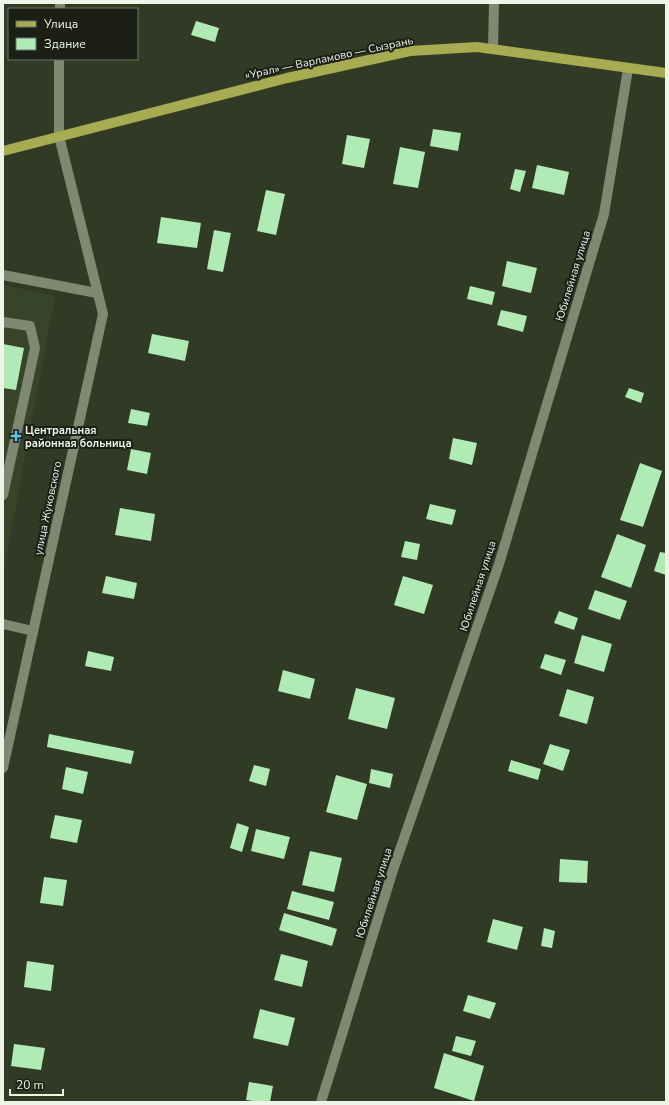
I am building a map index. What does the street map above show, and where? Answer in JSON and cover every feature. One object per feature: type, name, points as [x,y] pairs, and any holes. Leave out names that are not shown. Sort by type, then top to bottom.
[{"type":"main road","name":"«Урал» — Варламово — Сызрань","points":[[3,151],[287,78],[410,51],[477,47],[628,69],[666,73]]},
{"type":"street","points":[[493,49],[494,3]]},
{"type":"street","name":"улица Жуковского","points":[[3,768],[103,314],[59,136],[59,60]]},
{"type":"street","name":"Юбилейная улица","points":[[321,1102],[393,870],[499,564],[604,214],[628,69]]},
{"type":"street","points":[[3,276],[97,293]]},
{"type":"street","points":[[3,322],[30,326],[35,348],[3,495]]},
{"type":"street","points":[[3,445],[13,447]]},
{"type":"street","points":[[3,624],[33,631]]},
{"type":"shaded area","name":"Центральная районная больница","points":[[3,285],[55,296],[3,576]]},
{"type":"building","points":[[196,21],[219,28],[215,42],[191,35]]},
{"type":"building","points":[[433,129],[461,133],[458,151],[430,146]]},
{"type":"building","points":[[347,135],[370,139],[364,168],[342,164]]},
{"type":"building","points":[[400,147],[425,152],[418,188],[393,184]]},
{"type":"building","points":[[537,165],[569,172],[564,195],[532,188]]},
{"type":"building","points":[[515,169],[526,171],[520,192],[510,189]]},
{"type":"building","points":[[266,190],[285,194],[276,235],[257,231]]},
{"type":"building","points":[[161,217],[201,223],[197,248],[157,243]]},
{"type":"building","points":[[214,230],[231,233],[223,272],[207,269]]},
{"type":"building","points":[[507,261],[537,268],[531,293],[502,286]]},
{"type":"building","points":[[470,286],[495,292],[492,305],[467,299]]},
{"type":"building","points":[[501,310],[527,316],[523,332],[497,325]]},
{"type":"building","points":[[152,334],[189,341],[185,361],[148,353]]},
{"type":"building","points":[[3,344],[24,348],[16,390],[3,388]]},
{"type":"building","points":[[629,388],[644,393],[641,403],[625,397]]},
{"type":"building","points":[[131,409],[150,413],[147,426],[128,423]]},
{"type":"building","points":[[453,438],[477,443],[472,465],[449,459]]},
{"type":"building","points":[[131,449],[151,453],[147,474],[127,470]]},
{"type":"building","points":[[640,463],[662,471],[643,527],[620,520]]},
{"type":"building","points":[[430,504],[456,510],[452,525],[426,519]]},
{"type":"building","points":[[120,508],[155,514],[151,541],[115,535]]},
{"type":"building","points":[[617,534],[646,545],[631,588],[601,577]]},
{"type":"building","points":[[405,541],[420,544],[417,560],[401,557]]},
{"type":"building","points":[[660,552],[666,553],[666,575],[654,571]]},
{"type":"building","points":[[106,576],[137,583],[134,599],[102,593]]},
{"type":"building","points":[[403,576],[433,585],[424,614],[394,605]]},
{"type":"building","points":[[595,590],[627,601],[620,620],[588,609]]},
{"type":"building","points":[[559,611],[578,618],[574,630],[554,623]]},
{"type":"building","points":[[582,635],[612,644],[604,672],[574,663]]},
{"type":"building","points":[[88,651],[114,657],[111,671],[85,666]]},
{"type":"building","points":[[545,654],[566,660],[561,675],[540,668]]},
{"type":"building","points":[[283,670],[315,679],[310,699],[278,691]]},
{"type":"building","points":[[356,688],[395,698],[387,729],[348,719]]},
{"type":"building","points":[[567,689],[594,697],[587,724],[559,716]]},
{"type":"building","points":[[49,734],[134,751],[131,764],[47,747]]},
{"type":"building","points":[[550,744],[570,750],[563,771],[543,764]]},
{"type":"building","points":[[511,760],[541,769],[538,780],[508,771]]},
{"type":"building","points":[[254,765],[270,769],[266,786],[249,781]]},
{"type":"building","points":[[66,767],[88,772],[83,794],[62,789]]},
{"type":"building","points":[[371,769],[393,774],[390,788],[369,783]]},
{"type":"building","points":[[336,775],[367,784],[357,820],[326,812]]},
{"type":"building","points":[[55,815],[82,820],[77,843],[50,838]]},
{"type":"building","points":[[237,823],[249,827],[242,852],[230,848]]},
{"type":"building","points":[[256,829],[290,837],[284,859],[251,851]]},
{"type":"building","points":[[310,851],[342,858],[334,892],[302,885]]},
{"type":"building","points":[[560,859],[588,861],[587,883],[559,882]]},
{"type":"building","points":[[44,877],[67,880],[63,906],[40,903]]},
{"type":"building","points":[[292,891],[334,902],[329,920],[287,909]]},
{"type":"building","points":[[284,913],[337,929],[332,946],[279,930]]},
{"type":"building","points":[[493,919],[523,927],[517,950],[487,942]]},
{"type":"building","points":[[544,928],[555,931],[552,948],[541,946]]},
{"type":"building","points":[[281,954],[308,961],[302,987],[274,980]]},
{"type":"building","points":[[27,961],[54,965],[51,991],[24,987]]},
{"type":"building","points":[[468,995],[496,1003],[490,1019],[463,1011]]},
{"type":"building","points":[[260,1009],[295,1018],[288,1046],[253,1038]]},
{"type":"building","points":[[456,1036],[476,1041],[471,1056],[452,1051]]},
{"type":"building","points":[[14,1044],[45,1048],[41,1070],[11,1066]]},
{"type":"building","points":[[444,1053],[484,1066],[474,1101],[434,1088]]},
{"type":"building","points":[[249,1082],[273,1086],[270,1102],[246,1100]]},
{"type":"place","name":"Центральная районная больница","points":[[16,436]]}]
